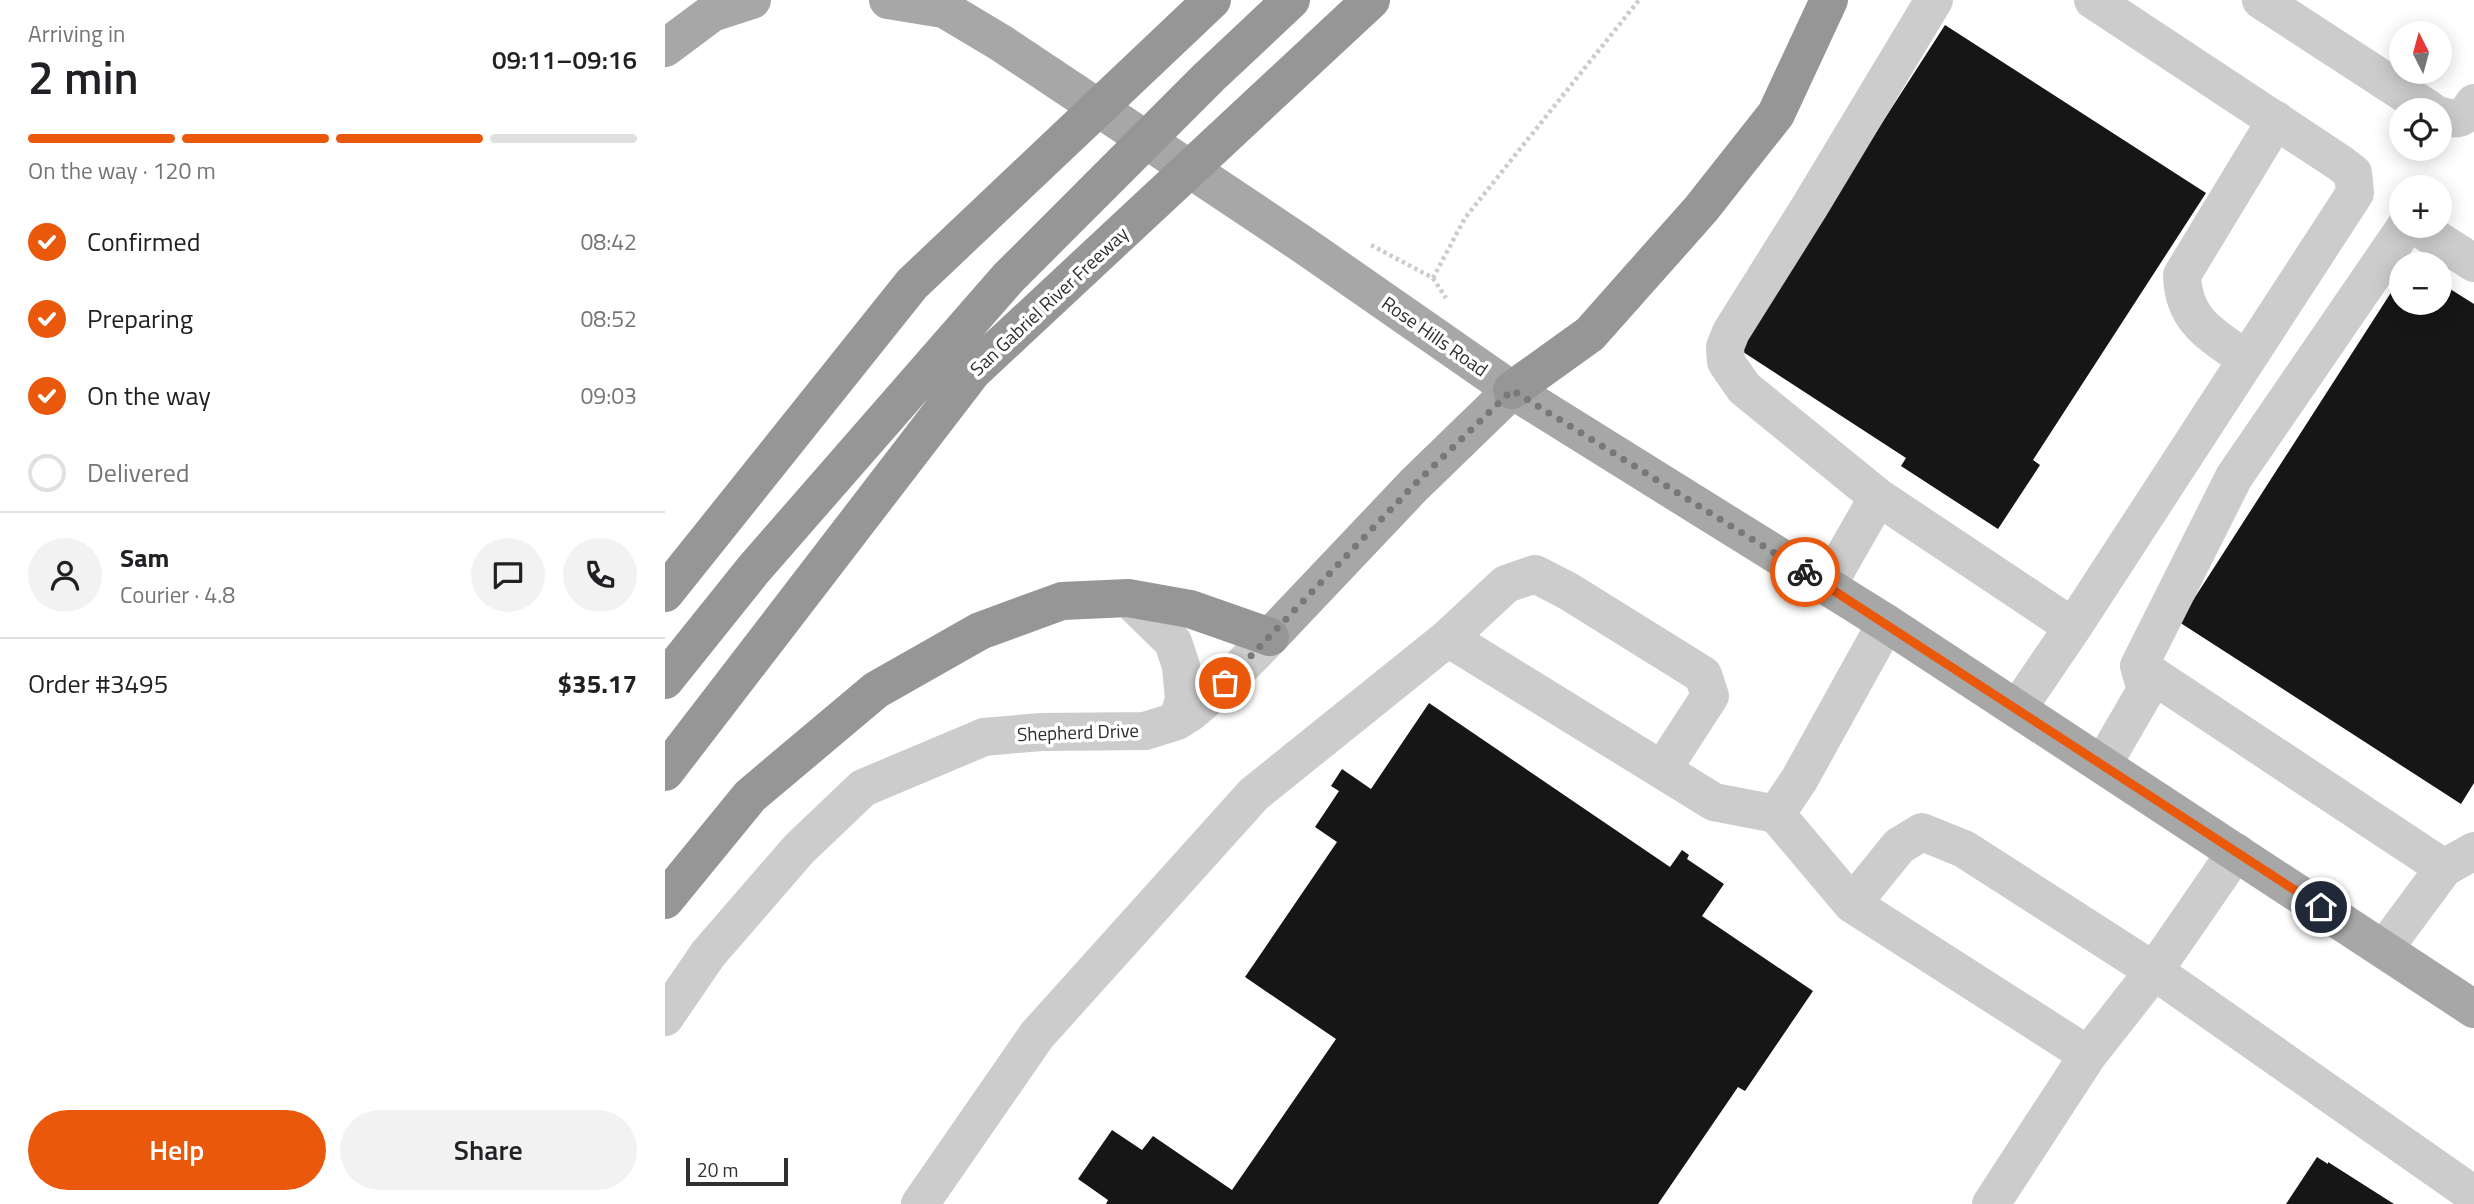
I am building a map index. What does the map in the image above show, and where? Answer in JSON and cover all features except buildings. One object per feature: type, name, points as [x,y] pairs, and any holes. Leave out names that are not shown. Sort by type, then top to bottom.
[{"type":"highway","points":[[665,593],[912,284],[1212,0]]},
{"type":"highway","points":[[665,680],[753,570],[1008,278],[1209,77],[1291,0]]},
{"type":"highway","name":"San Gabriel River Freeway","points":[[665,772],[973,371],[1371,0]]},
{"type":"highway","points":[[1512,390],[1590,334],[1701,209],[1776,114],[1829,0]]},
{"type":"highway","points":[[665,900],[750,796],[876,690],[980,631],[1062,601],[1128,598],[1191,609],[1270,637]]},
{"type":"main road","points":[[665,48],[712,13],[753,0]]},
{"type":"main road","points":[[888,0],[936,4]]},
{"type":"main road","name":"Rose Hills Road","points":[[936,4],[1001,43],[1302,244],[1512,390],[1886,623],[2474,1009]]},
{"type":"main road","name":"Shepherd Drive","points":[[1270,637],[1414,485],[1512,390]]},
{"type":"street","points":[[1934,0],[1731,332],[1725,347],[1726,362],[1744,388],[1878,497],[2073,627]]},
{"type":"street","points":[[2018,708],[2355,193],[2353,173],[2340,163],[2093,0]]},
{"type":"street","points":[[2261,0],[2412,98]]},
{"type":"street","points":[[2452,119],[2465,117],[2474,103]]},
{"type":"street","points":[[2245,359],[2204,329],[2189,311],[2182,294],[2182,275],[2276,120]]},
{"type":"street","points":[[2103,764],[2146,690],[2139,666],[2234,477],[2398,238]]},
{"type":"street","points":[[2435,238],[2474,263]]},
{"type":"street","points":[[1827,586],[1878,497]]},
{"type":"street","points":[[920,1204],[1037,1035],[1254,794],[1448,638],[1506,584],[1535,574],[1568,591],[1703,675],[1710,696],[1662,770]]},
{"type":"street","points":[[1128,598],[1173,642],[1181,666],[1184,700],[1177,721]]},
{"type":"street","points":[[1776,814],[1799,780],[1886,623]]},
{"type":"street","name":"Shepherd Drive","points":[[665,1017],[708,954],[799,849],[863,788],[984,737],[1041,732],[1145,731],[1177,721],[1225,683],[1270,637]]},
{"type":"street","points":[[1448,638],[1714,802],[1776,814],[1852,904],[2088,1055]]},
{"type":"street","points":[[2139,666],[2459,860],[2385,949]]},
{"type":"street","points":[[1852,904],[1899,846],[1922,832],[1963,849],[2154,971],[2474,1195],[2469,1204]]},
{"type":"street","points":[[1991,1204],[2088,1055],[2154,971],[2236,852]]},
{"type":"path","points":[[1368,243],[1433,278],[1465,218],[1639,0]]},
{"type":"way so far","points":[[1225,683],[1414,485],[1512,390],[1805,572]]},
{"type":"route","points":[[1805,572],[2321,907]]}]
